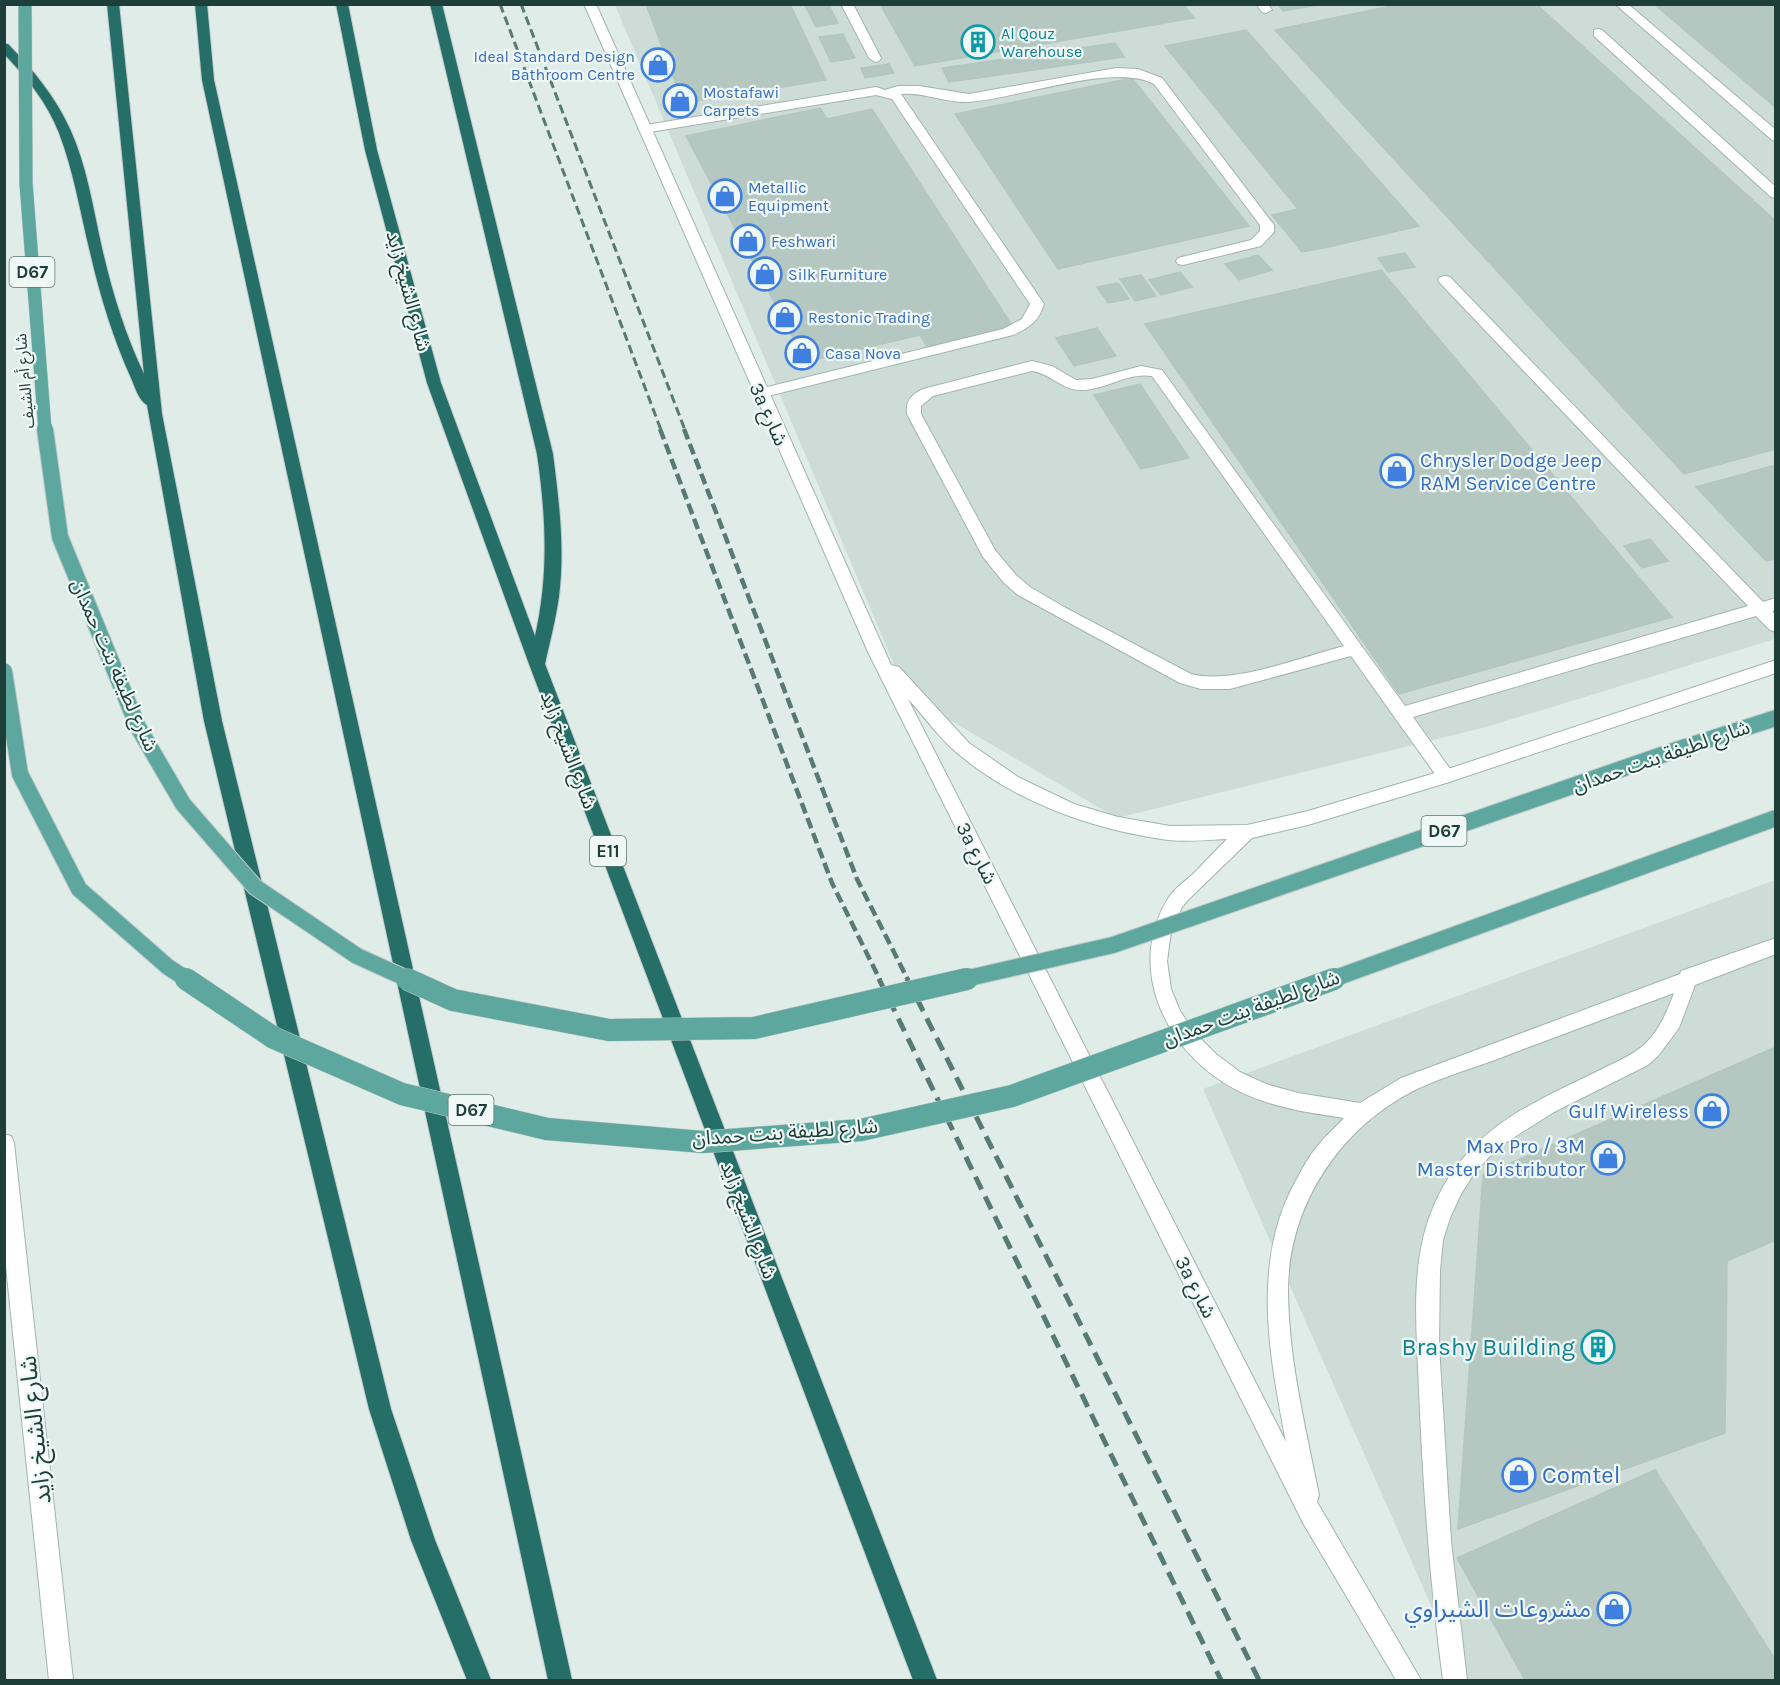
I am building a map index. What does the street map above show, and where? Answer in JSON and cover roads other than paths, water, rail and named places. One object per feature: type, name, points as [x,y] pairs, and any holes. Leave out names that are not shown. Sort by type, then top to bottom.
[{"type":"highway","points":[[113,4],[155,414],[213,721],[380,1409],[423,1540],[479,1680]]},
{"type":"highway","points":[[201,4],[208,80],[560,1680]]},
{"type":"highway","name":"شارع الشيخ زايد","points":[[342,4],[372,150],[434,383],[537,664],[925,1680]]},
{"type":"highway","points":[[436,4],[542,442],[552,499],[554,547],[551,597],[537,664]]},
{"type":"highway","points":[[4,47],[40,85],[59,116],[74,148],[104,284],[116,326],[133,369],[155,414]]},
{"type":"main road","name":"شارع أم الشيف","points":[[25,4],[27,195],[42,410],[60,537]]},
{"type":"main road","name":"شارع لطيفة بنت حمدان","points":[[60,537],[138,727],[183,804],[255,887],[357,956],[453,1000],[609,1030],[754,1028],[1113,945],[1776,718]]},
{"type":"main road","name":"شارع لطيفة بنت حمدان","points":[[4,671],[21,774],[79,889],[168,967],[274,1038],[402,1094],[547,1129],[592,1133],[703,1142],[861,1130],[1012,1096],[1776,818]]},
{"type":"street","name":"3a شارع","points":[[590,4],[876,652],[1311,1515],[1409,1680]]},
{"type":"street","points":[[847,4],[875,58]]},
{"type":"street","points":[[1620,4],[1776,137]]},
{"type":"street","points":[[1598,33],[1776,194]]},
{"type":"street","points":[[644,129],[864,93],[887,93],[916,88],[952,97],[969,98],[1116,72],[1149,76],[1158,81],[1268,225],[1267,232],[1256,243],[1183,261]]},
{"type":"street","points":[[760,393],[1008,332],[1024,325],[1034,316],[1037,304],[1031,292],[902,101],[887,93]]},
{"type":"street","points":[[1445,280],[1768,606],[1776,626]]},
{"type":"street","points":[[1356,649],[1230,683],[1201,683],[1186,679],[1058,611],[1017,585],[989,553],[914,414],[912,408],[915,401],[928,392],[1032,366],[1048,369],[1067,382],[1080,385],[1143,370],[1157,373],[1356,649],[1446,776]]},
{"type":"street","points":[[1402,714],[1768,606]]},
{"type":"street","points":[[876,652],[963,748],[1012,782],[1070,809],[1118,824],[1170,833],[1247,832],[1308,818],[1446,776],[1776,666]]},
{"type":"street","points":[[1247,832],[1177,900],[1164,924],[1158,949],[1158,977],[1167,1005],[1181,1031],[1203,1056],[1230,1076],[1261,1092],[1295,1101],[1364,1112]]},
{"type":"street","points":[[1311,1515],[1281,1351],[1276,1310],[1277,1270],[1285,1229],[1307,1176],[1330,1143],[1364,1112],[1408,1084],[1688,977],[1776,946]]},
{"type":"street","points":[[1455,1680],[1438,1547],[1428,1327],[1431,1251],[1438,1221],[1466,1168],[1486,1146],[1509,1128],[1641,1059],[1654,1049],[1672,1025],[1688,977]]},
{"type":"street","name":"شارع الشيخ زايد","points":[[4,1143],[61,1680]]},
{"type":"railway","points":[[500,4],[661,430]]},
{"type":"railway","points":[[521,4],[685,430]]},
{"type":"railway","points":[[660,429],[832,883],[880,980]]},
{"type":"railway","points":[[684,429],[857,879],[908,980]]},
{"type":"railway","points":[[879,979],[1221,1680]]},
{"type":"railway","points":[[907,979],[1259,1680]]},
{"type":"place","name":"Al Qouz Warehouse","points":[[978,42]]},
{"type":"place","name":"Ideal Standard Design Bathroom Centre","points":[[658,65]]},
{"type":"place","name":"Mostafawi Carpets","points":[[680,101]]},
{"type":"place","name":"Metallic Equipment","points":[[725,196]]},
{"type":"place","name":"Feshwari","points":[[748,241]]},
{"type":"place","name":"Silk Furniture","points":[[765,274]]},
{"type":"place","name":"Restonic Trading","points":[[785,317]]},
{"type":"place","name":"Casa Nova","points":[[802,353]]},
{"type":"place","name":"Chrysler Dodge Jeep RAM Service Centre","points":[[1397,471]]},
{"type":"place","name":"Gulf Wireless","points":[[1712,1111]]},
{"type":"place","name":"Max Pro / 3M Master Distributor","points":[[1608,1158]]},
{"type":"place","name":"Brashy Building","points":[[1598,1347]]},
{"type":"place","name":"Comtel","points":[[1519,1475]]},
{"type":"place","name":"مشروعات الشيراوي","points":[[1614,1609]]}]
